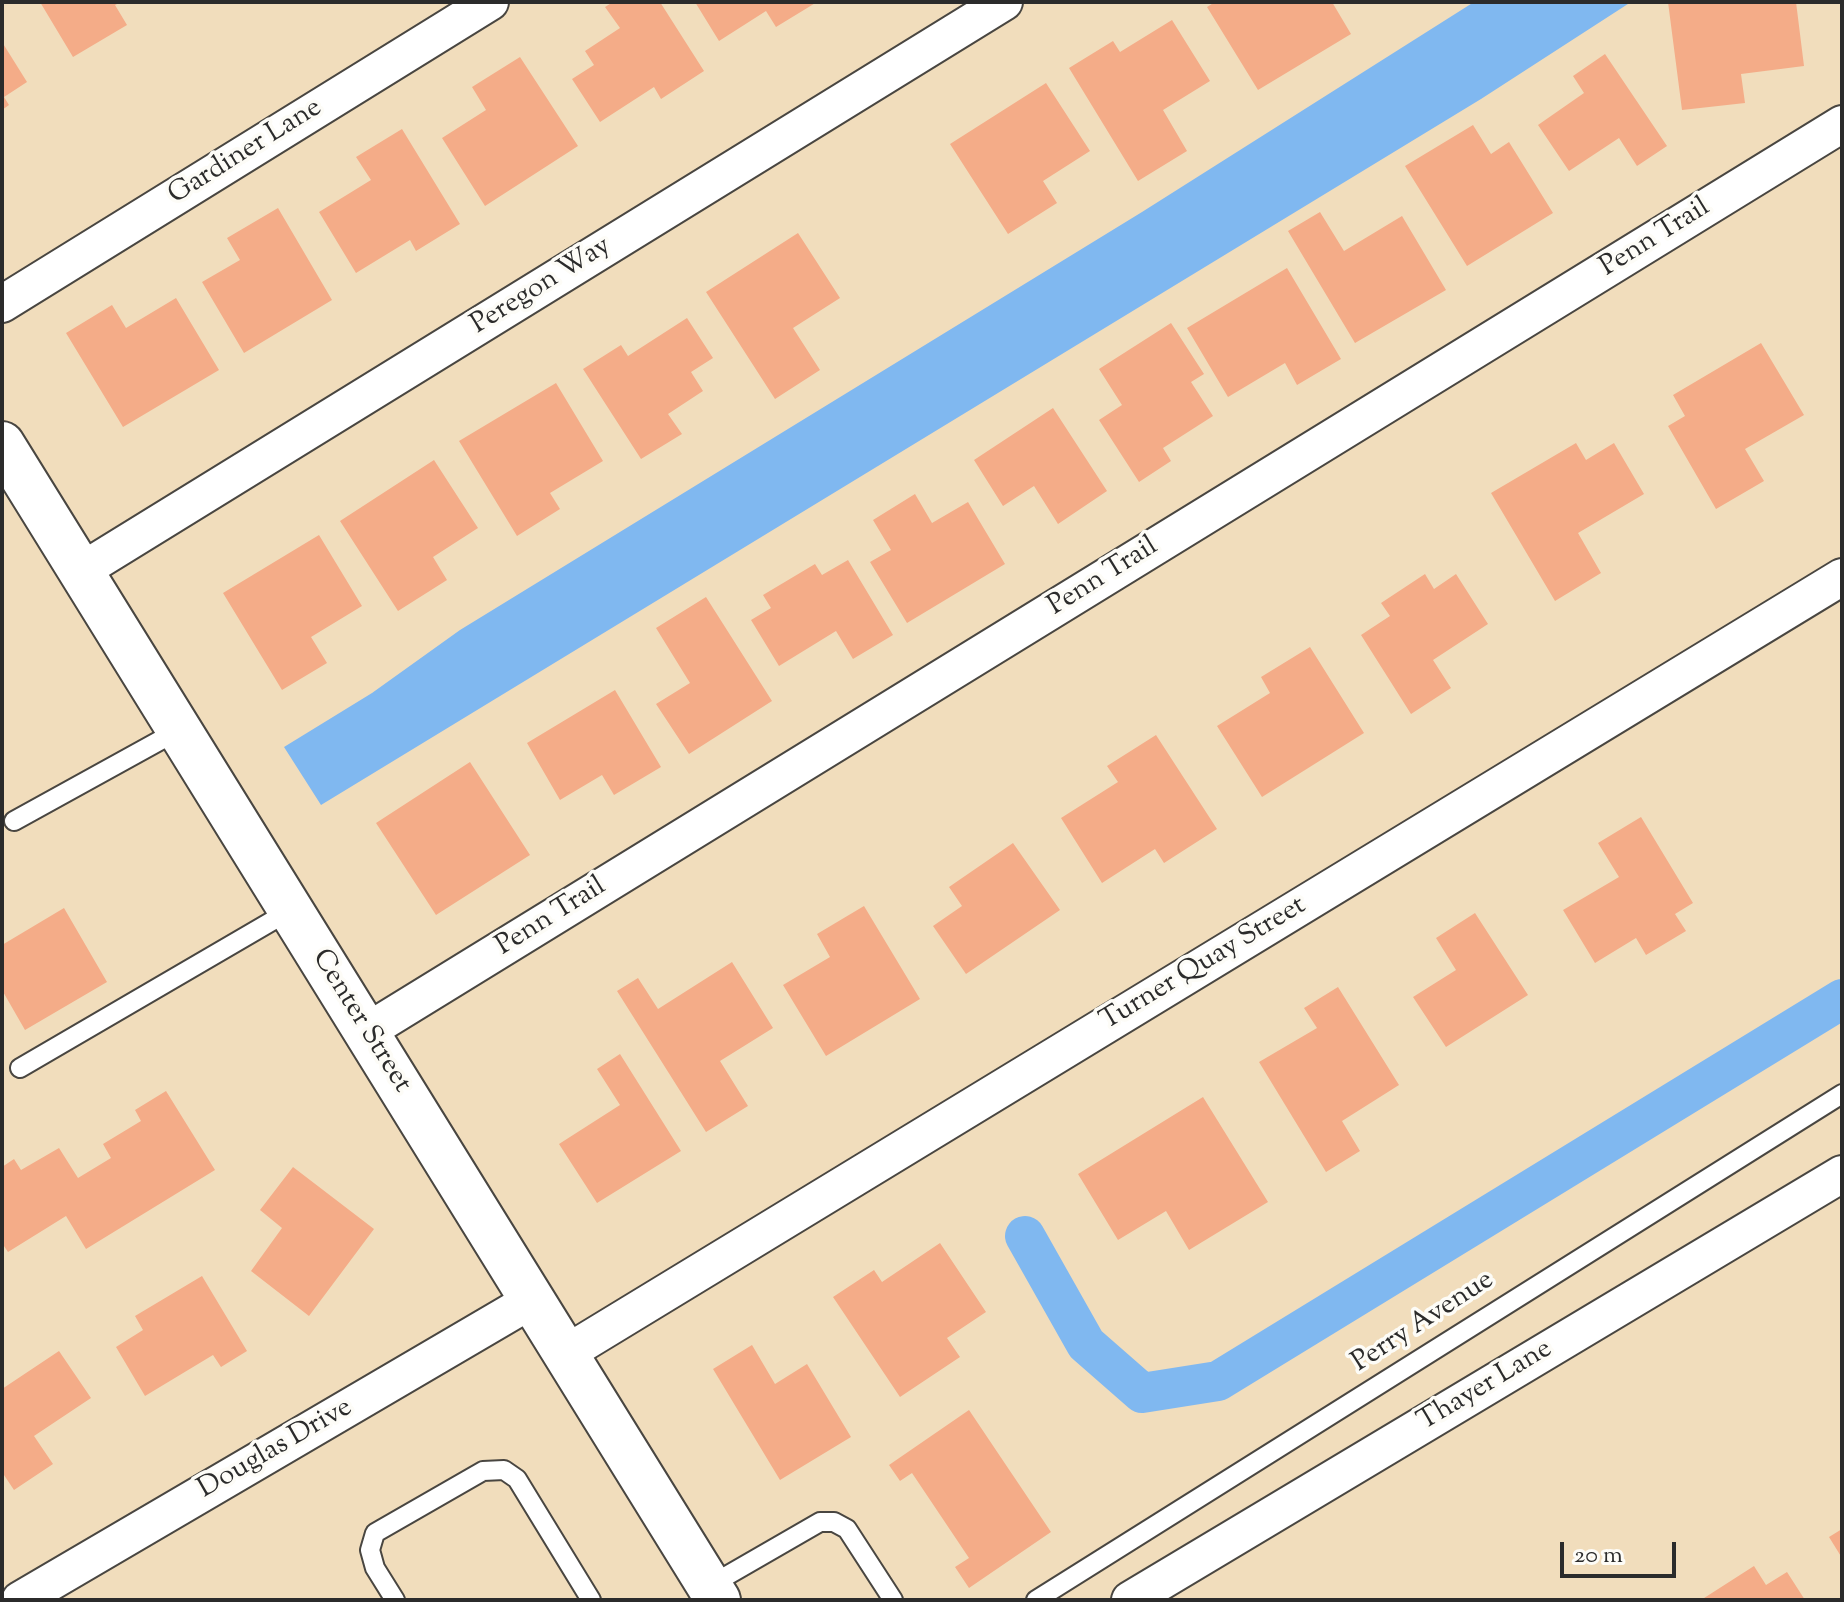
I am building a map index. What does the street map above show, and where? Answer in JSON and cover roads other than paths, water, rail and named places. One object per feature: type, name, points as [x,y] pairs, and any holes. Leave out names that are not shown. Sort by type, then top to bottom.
[{"type":"street","name":"Gardiner Lane","points":[[2,304],[490,2]]},
{"type":"street","name":"Peregon Way","points":[[81,571],[1004,2]]},
{"type":"street","name":"Penn Trail","points":[[366,1032],[1842,124]]},
{"type":"street","name":"Center Street","points":[[9,470],[81,571],[713,1593]]},
{"type":"street","name":"Turner Quay Street","points":[[565,1354],[1842,577]]},
{"type":"street","name":"Thayer Lane","points":[[1130,1600],[1842,1174]]},
{"type":"street","name":"Douglas Drive","points":[[20,1600],[532,1300]]},
{"type":"lane","points":[[14,821],[179,730]]},
{"type":"lane","points":[[20,1068],[291,910]]},
{"type":"lane","name":"Perry Avenue","points":[[1036,1600],[1842,1094]]},
{"type":"lane","points":[[395,1600],[375,1568],[370,1550],[375,1533],[483,1471],[504,1470],[517,1479],[591,1600]]},
{"type":"lane","points":[[713,1593],[820,1522],[834,1522],[847,1529],[893,1600]]},
{"type":"water","points":[[1474,2],[1631,2],[1481,99],[321,805],[284,747],[372,693],[460,630],[1142,212]]},
{"type":"waterway","points":[[1025,1236],[1086,1344],[1142,1393],[1218,1381],[1842,999]]}]
